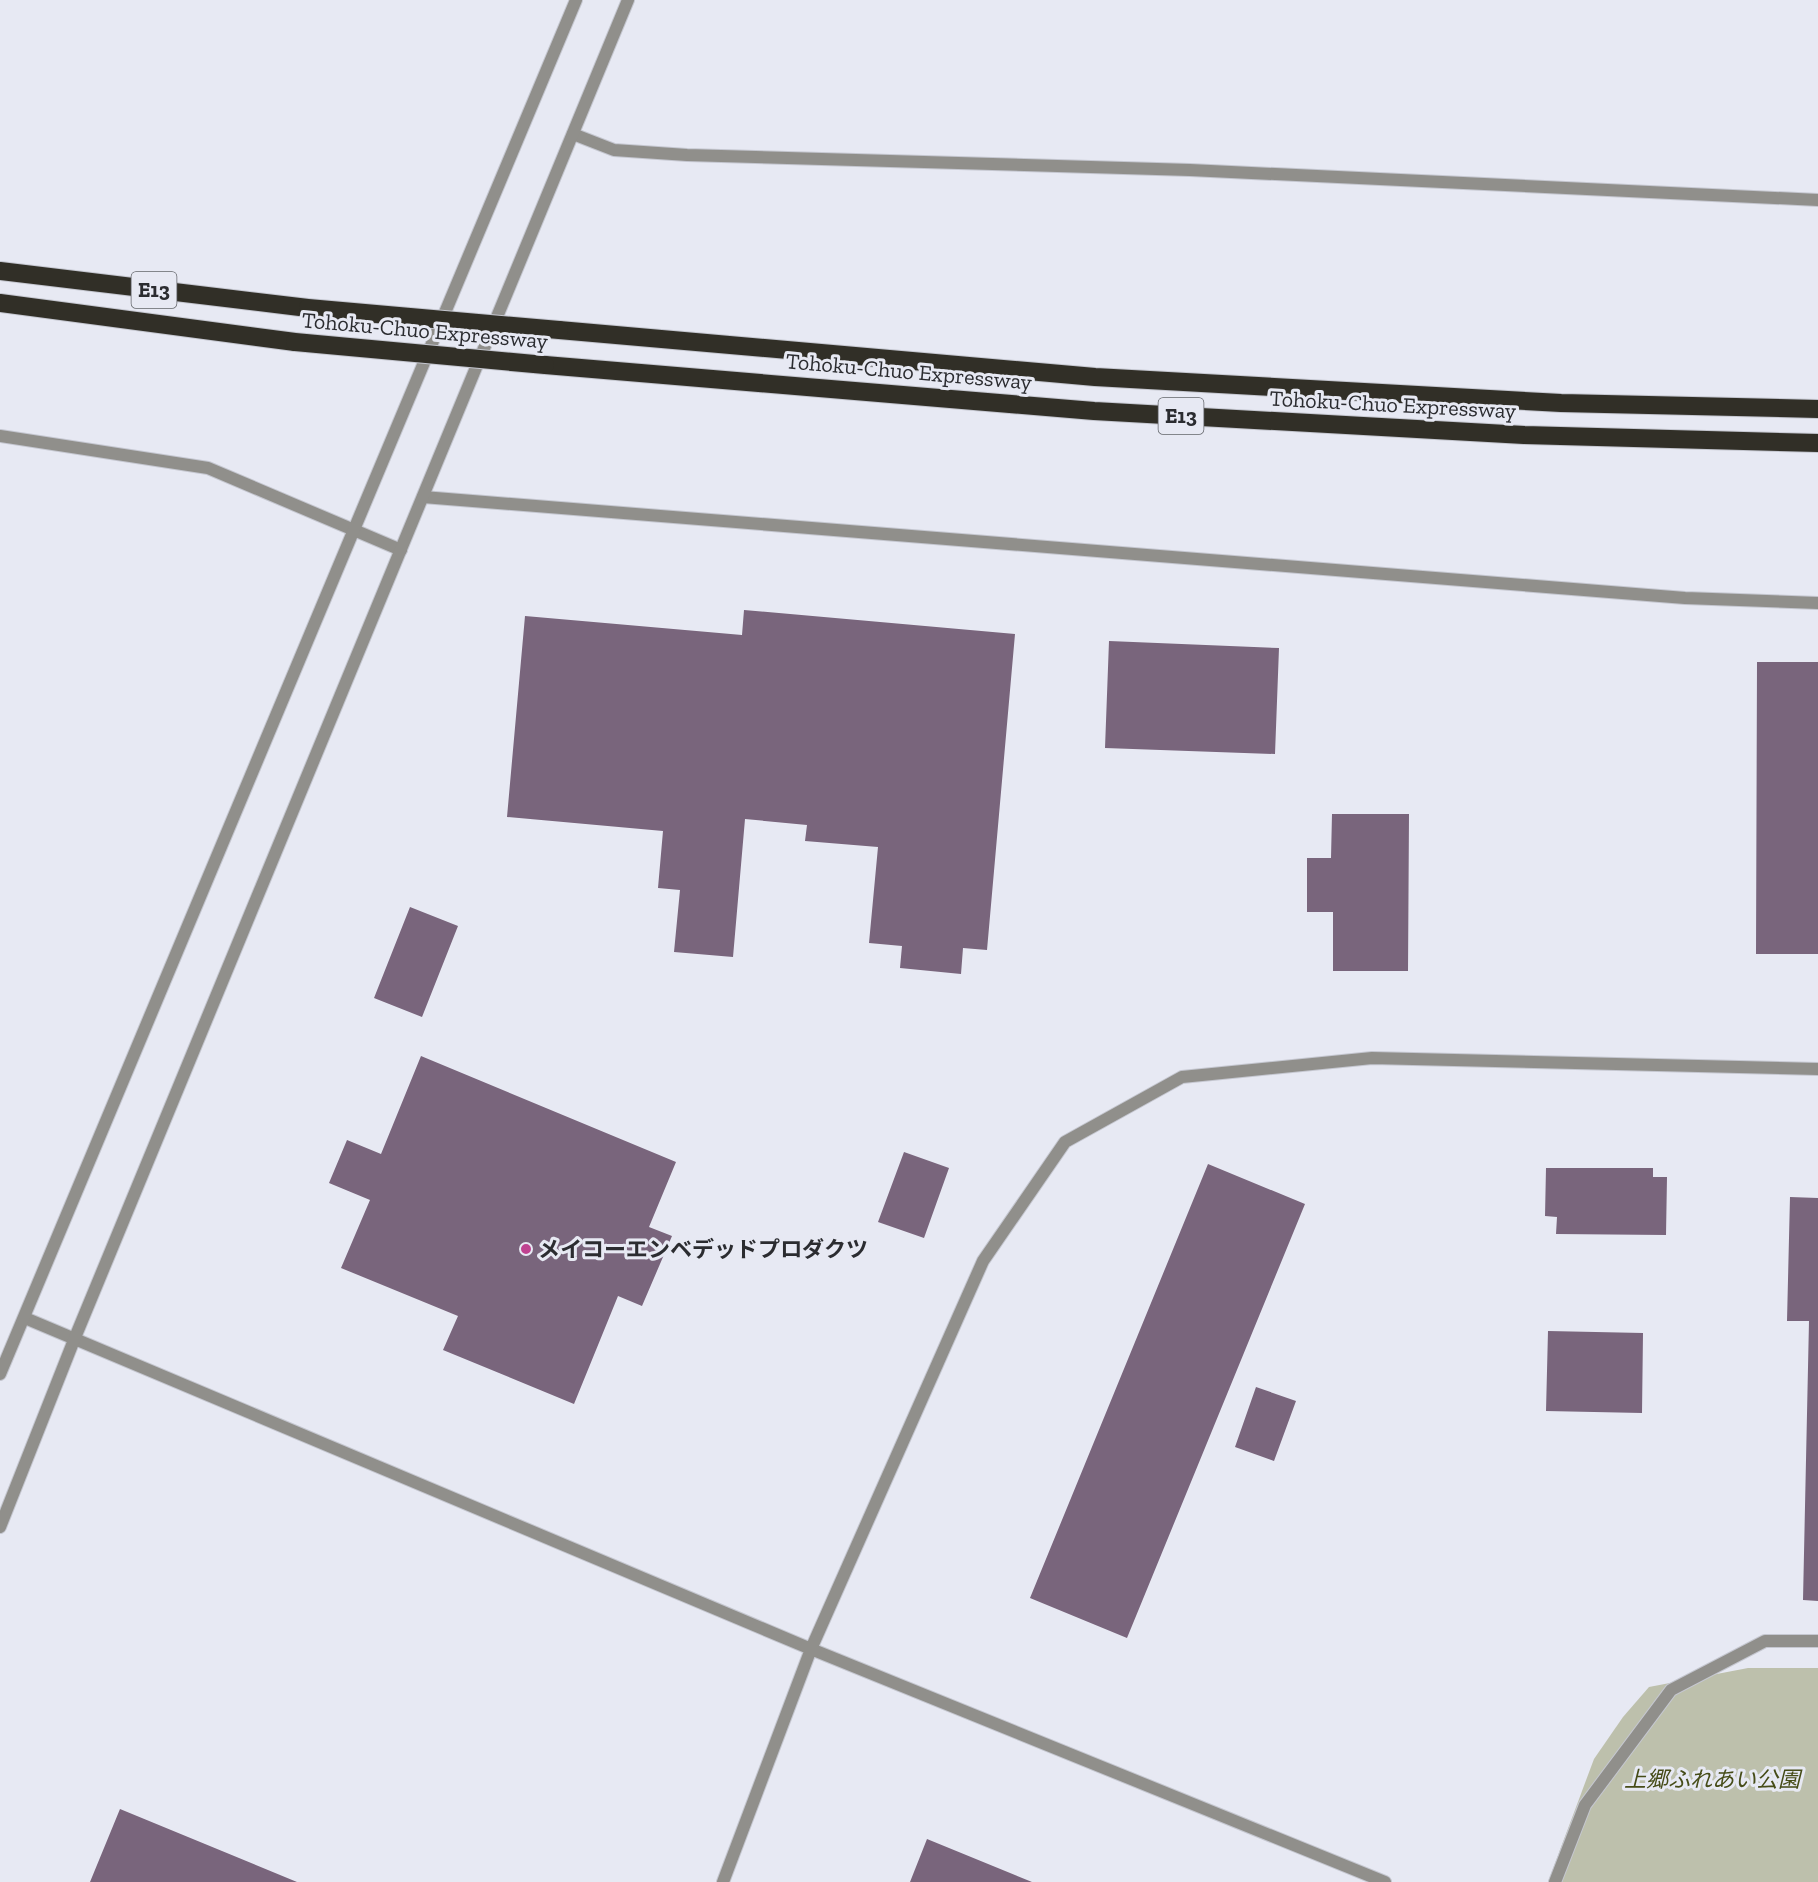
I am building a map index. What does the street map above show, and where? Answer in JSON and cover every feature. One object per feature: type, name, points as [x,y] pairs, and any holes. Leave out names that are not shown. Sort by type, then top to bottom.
[{"type":"highway","name":"Tohoku-Chuo Expressway","points":[[0,271],[308,308],[1107,378],[1561,403],[1818,409]]},
{"type":"highway","name":"Tohoku-Chuo Expressway","points":[[0,303],[295,342],[1094,411],[1524,435],[1818,444]]},
{"type":"street","points":[[0,1374],[576,0]]},
{"type":"street","points":[[0,1527],[74,1340],[628,0]]},
{"type":"street","points":[[573,134],[614,150],[687,155],[1190,170],[1818,200]]},
{"type":"street","points":[[0,436],[208,468],[401,550]]},
{"type":"street","points":[[423,497],[1685,598],[1818,603]]},
{"type":"street","points":[[723,1882],[811,1649],[983,1261],[1065,1142],[1182,1077],[1349,1060],[1372,1058],[1818,1069]]},
{"type":"street","points":[[25,1318],[811,1649],[1385,1882]]},
{"type":"street","points":[[1555,1882],[1586,1805],[1671,1690],[1765,1641],[1818,1641]]},
{"type":"green space","name":"上郷ふれあい公園","points":[[1748,1668],[1818,1668],[1818,1882],[1548,1882],[1594,1759],[1623,1717],[1649,1687]]},
{"type":"building","points":[[744,610],[1015,634],[987,950],[963,948],[961,974],[900,968],[902,946],[869,943],[878,847],[805,841],[807,825],[745,819],[733,957],[674,952],[680,890],[658,888],[663,831],[507,817],[525,616],[742,635]]},
{"type":"building","points":[[1109,641],[1279,648],[1275,754],[1105,748]]},
{"type":"building","points":[[1757,662],[1818,662],[1818,954],[1756,954]]},
{"type":"building","points":[[1332,814],[1409,814],[1408,971],[1333,971],[1333,912],[1307,912],[1307,858],[1331,858]]},
{"type":"building","points":[[410,907],[458,926],[422,1017],[374,998]]},
{"type":"building","points":[[421,1056],[676,1162],[649,1227],[672,1236],[642,1306],[618,1296],[574,1404],[443,1350],[458,1316],[341,1268],[370,1200],[329,1183],[347,1140],[381,1154]]},
{"type":"building","points":[[904,1152],[949,1168],[924,1238],[878,1222]]},
{"type":"building","points":[[1208,1164],[1305,1204],[1127,1638],[1030,1598]]},
{"type":"building","points":[[1546,1168],[1653,1168],[1653,1177],[1667,1177],[1666,1235],[1556,1234],[1557,1217],[1545,1216]]},
{"type":"building","points":[[1790,1197],[1818,1198],[1818,1601],[1803,1600],[1809,1321],[1787,1321]]},
{"type":"building","points":[[1548,1331],[1643,1333],[1642,1413],[1546,1411]]},
{"type":"building","points":[[1256,1387],[1296,1401],[1274,1461],[1235,1447]]},
{"type":"building","points":[[120,1809],[297,1882],[90,1882]]},
{"type":"building","points":[[927,1839],[1032,1882],[910,1882]]},
{"type":"place","name":"メイコーエンベデッドプロダクツ","points":[[526,1249]]}]
